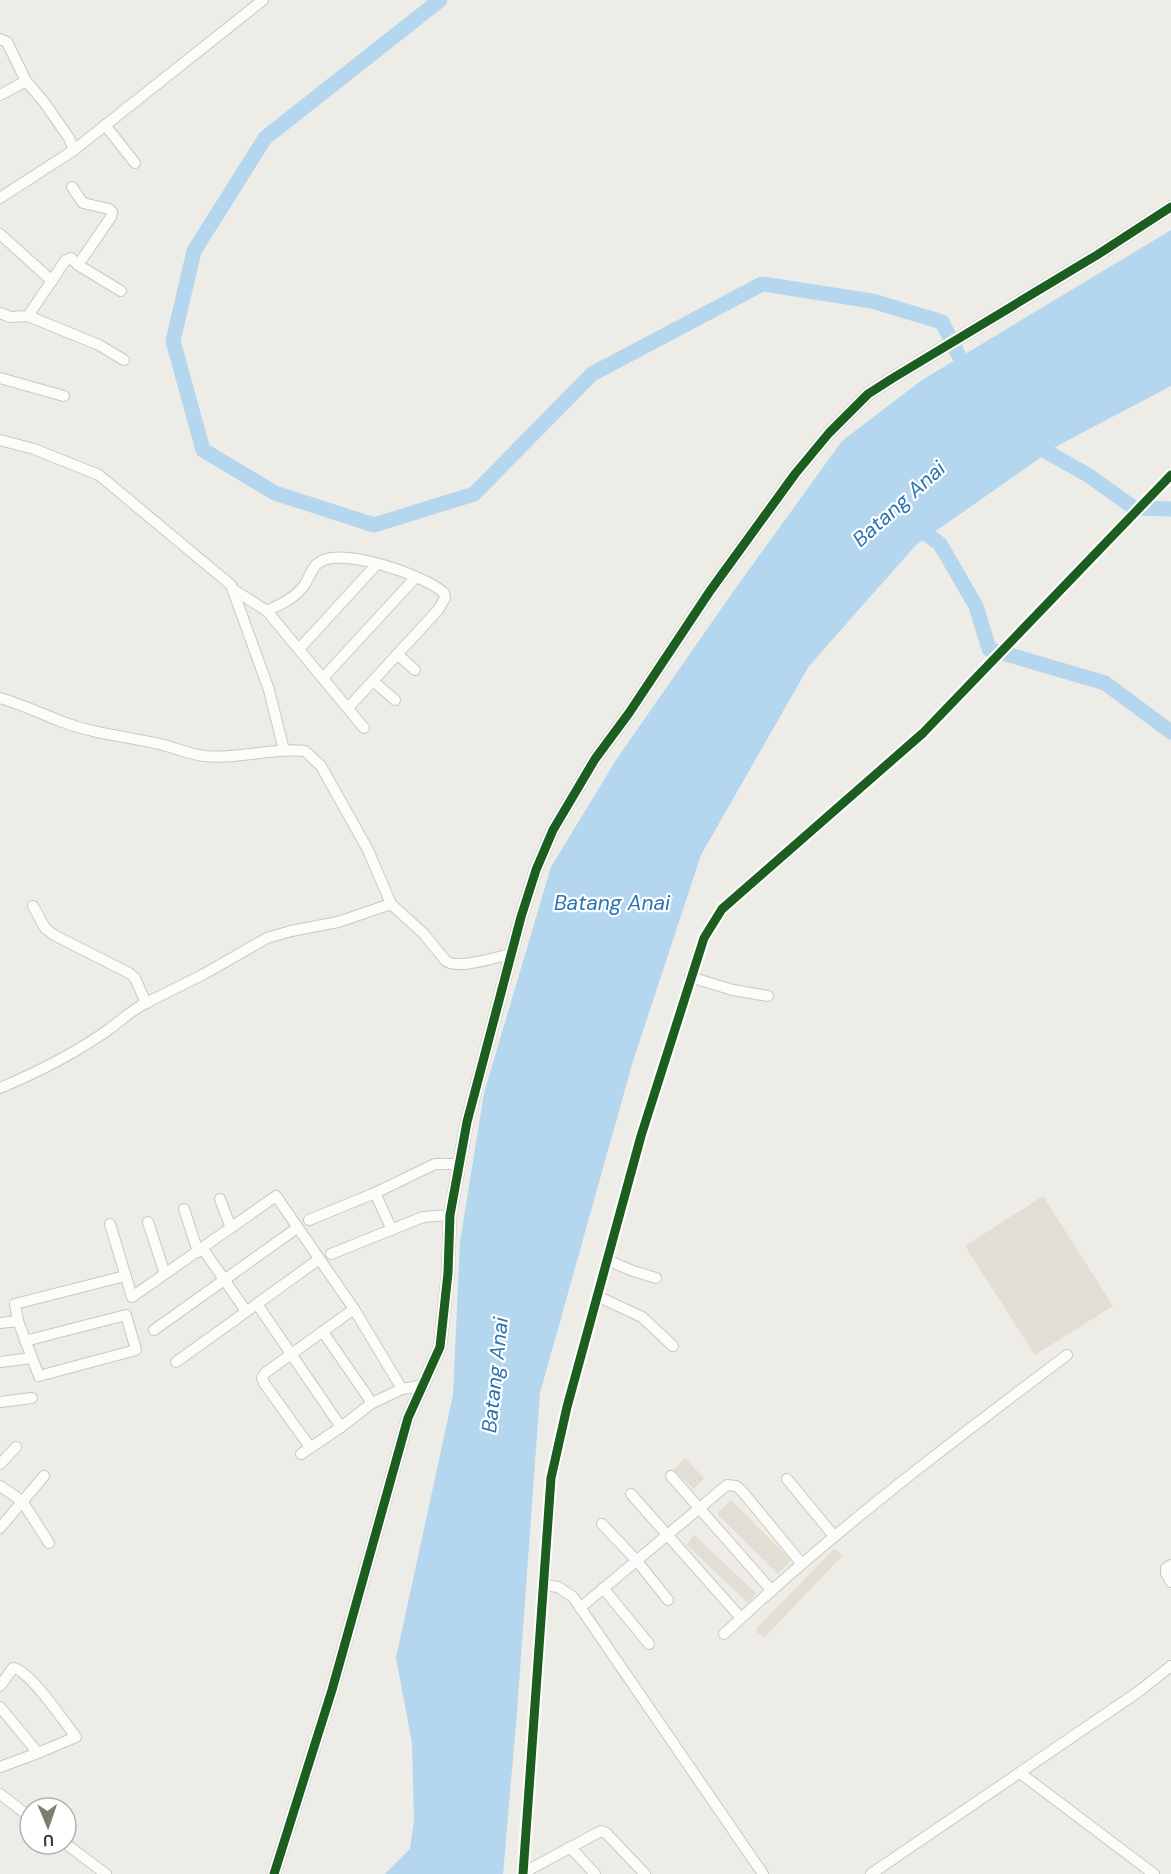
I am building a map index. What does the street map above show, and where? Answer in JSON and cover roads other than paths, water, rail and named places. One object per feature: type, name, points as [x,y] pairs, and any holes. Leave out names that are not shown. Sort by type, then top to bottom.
[{"type":"street","points":[[0,198],[74,150],[263,0]]},
{"type":"street","points":[[0,39],[10,46],[26,81],[44,102],[69,138],[74,150]]},
{"type":"street","points":[[0,95],[26,81]]},
{"type":"street","points":[[105,125],[135,163]]},
{"type":"street","points":[[72,187],[83,203],[109,209],[112,212],[111,217],[78,265]]},
{"type":"street","points":[[274,1874],[332,1690],[405,1429],[415,1400],[425,1385],[441,1347],[448,1273],[450,1215],[467,1122],[536,870],[553,830],[595,759],[629,713],[710,591],[795,474],[829,433],[868,394],[1097,255],[1171,207]]},
{"type":"street","points":[[0,234],[52,281]]},
{"type":"street","points":[[28,316],[68,258],[122,291]]},
{"type":"street","points":[[0,313],[10,317],[28,316],[99,345],[124,360]]},
{"type":"street","points":[[0,378],[64,396]]},
{"type":"street","points":[[0,440],[34,449],[99,475],[226,580],[234,590],[267,611],[364,728]]},
{"type":"street","points":[[645,1874],[604,1832],[598,1832],[570,1847],[540,1870],[523,1874],[550,1478],[641,1136],[704,938],[722,909],[923,734],[1171,475]]},
{"type":"street","points":[[267,611],[291,598],[303,587],[316,564],[326,558],[342,558],[377,564],[416,577],[439,588],[444,593],[438,610],[348,708]]},
{"type":"street","points":[[299,649],[377,564]]},
{"type":"street","points":[[323,678],[416,577]]},
{"type":"street","points":[[234,590],[269,690],[284,750]]},
{"type":"street","points":[[397,654],[415,670]]},
{"type":"street","points":[[373,681],[395,700]]},
{"type":"street","points":[[0,698],[89,730],[155,743],[202,756],[223,757],[284,750],[305,751],[321,766],[368,850],[392,904],[423,933],[450,964],[459,965],[512,954]]},
{"type":"street","points":[[0,1088],[67,1055],[108,1030],[137,1007],[204,974],[267,938],[338,922],[392,904]]},
{"type":"street","points":[[33,906],[45,928],[54,935],[135,978],[146,1003]]},
{"type":"street","points":[[690,977],[733,990],[768,996]]},
{"type":"street","points":[[309,1220],[375,1193],[435,1164],[459,1164]]},
{"type":"street","points":[[375,1193],[392,1230]]},
{"type":"street","points":[[110,1224],[132,1297],[276,1196],[354,1309],[402,1389]]},
{"type":"street","points":[[220,1198],[231,1228]]},
{"type":"street","points":[[184,1209],[200,1250],[246,1311]]},
{"type":"street","points":[[332,1254],[430,1215],[450,1215]]},
{"type":"street","points":[[148,1222],[165,1274]]},
{"type":"street","points":[[154,1330],[297,1227]]},
{"type":"street","points":[[176,1362],[318,1260]]},
{"type":"street","points":[[607,1260],[656,1278]]},
{"type":"street","points":[[25,1341],[126,1315],[136,1350],[39,1376],[25,1341],[18,1321],[15,1304],[125,1276]]},
{"type":"street","points":[[597,1296],[642,1317],[673,1346]]},
{"type":"street","points":[[257,1304],[341,1427]]},
{"type":"street","points":[[354,1309],[265,1373],[262,1381],[305,1451],[372,1403],[402,1389],[425,1385]]},
{"type":"street","points":[[0,1323],[18,1321]]},
{"type":"street","points":[[323,1332],[372,1403]]},
{"type":"street","points":[[723,1634],[834,1536],[902,1480],[1067,1355]]},
{"type":"street","points":[[0,1362],[32,1358]]},
{"type":"street","points":[[0,1402],[32,1398]]},
{"type":"street","points":[[0,1464],[16,1447]]},
{"type":"street","points":[[0,1528],[44,1476]]},
{"type":"street","points":[[671,1476],[772,1591]]},
{"type":"street","points":[[787,1479],[834,1536]]},
{"type":"street","points":[[580,1608],[727,1485],[736,1486],[802,1564]]},
{"type":"street","points":[[0,1486],[22,1501],[49,1543]]},
{"type":"street","points":[[631,1494],[741,1618]]},
{"type":"street","points":[[602,1524],[637,1561],[668,1600]]},
{"type":"street","points":[[1171,1565],[1166,1568],[1171,1582]]},
{"type":"street","points":[[543,1586],[558,1587],[567,1591],[580,1608],[763,1874]]},
{"type":"street","points":[[603,1588],[649,1644]]},
{"type":"street","points":[[871,1874],[1138,1692],[1171,1666]]},
{"type":"street","points":[[0,1686],[13,1668],[17,1668],[28,1677],[76,1737],[0,1767]]},
{"type":"street","points":[[0,1707],[38,1753]]},
{"type":"street","points":[[1020,1773],[1154,1874]]},
{"type":"street","points":[[0,1794],[18,1808]]},
{"type":"street","points":[[570,1847],[595,1874]]},
{"type":"street","points":[[78,1853],[105,1874]]},
{"type":"water","name":"Batang Anai","points":[[1171,230],[1171,386],[1057,446],[916,545],[809,666],[701,855],[633,1061],[540,1393],[503,1874],[385,1874],[410,1849],[414,1821],[412,1743],[396,1658],[453,1395],[460,1242],[484,1093],[551,867],[616,760],[842,441],[922,380]]},
{"type":"waterway","points":[[440,0],[265,138],[194,251],[173,341],[203,450],[275,493],[374,525],[474,494],[592,374],[762,284],[872,301],[942,322],[969,376]]},
{"type":"waterway","points":[[1031,443],[1088,475],[1134,508],[1171,509]]},
{"type":"waterway","points":[[915,525],[940,544],[976,606],[989,649],[1105,683],[1171,732]]}]
